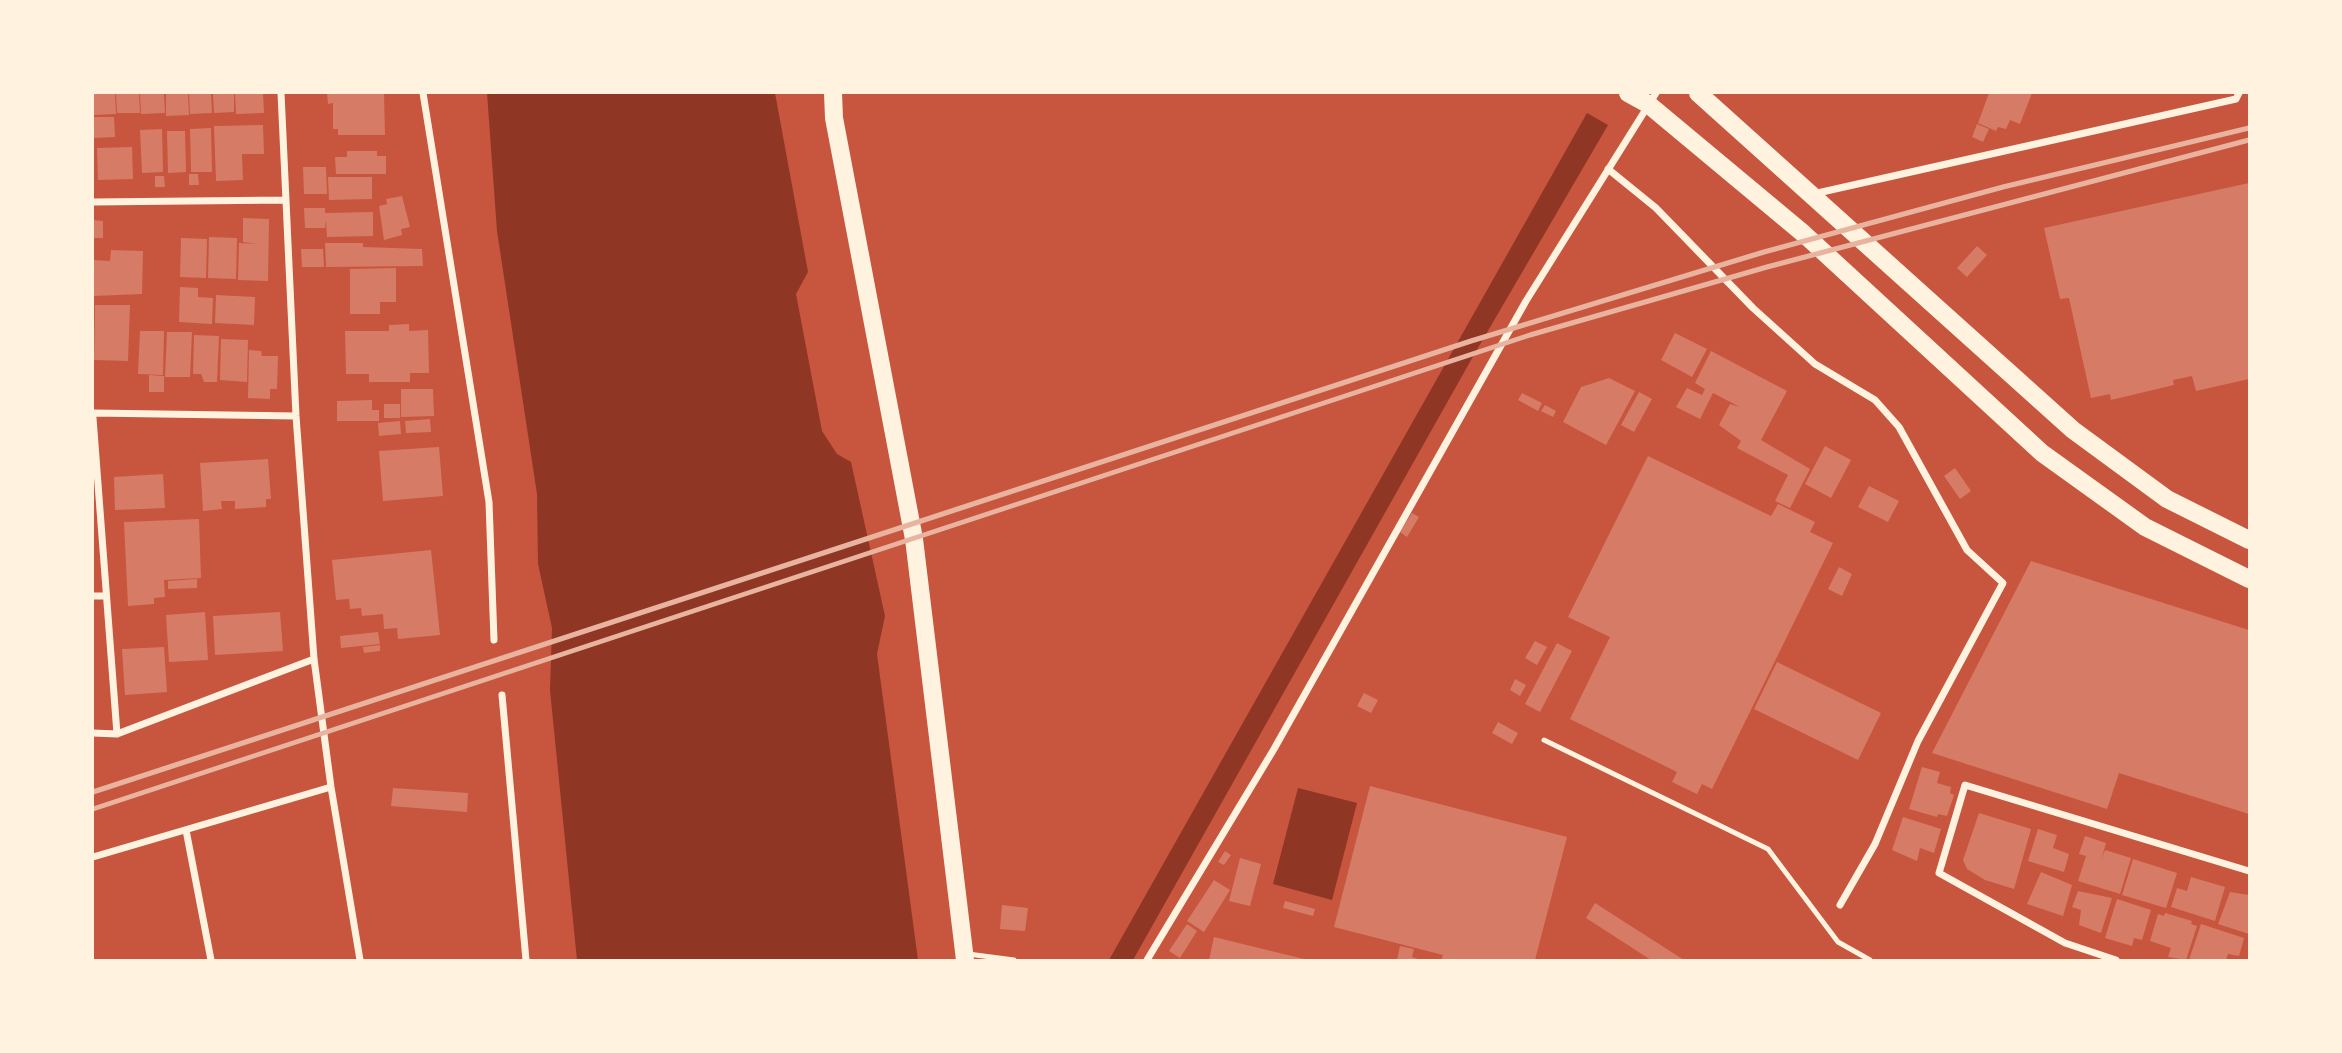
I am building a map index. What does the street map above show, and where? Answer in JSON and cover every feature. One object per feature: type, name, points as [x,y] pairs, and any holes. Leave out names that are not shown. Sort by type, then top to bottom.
[{"type":"main road","points":[[833,93],[834,118],[914,538],[964,957]]},
{"type":"main road","points":[[1628,93],[1652,98],[2042,453],[2145,527],[2249,579]]},
{"type":"main road","points":[[1698,93],[2073,430],[2167,499],[2249,540]]},
{"type":"street","points":[[281,93],[296,416],[314,659],[331,788],[360,960]]},
{"type":"street","points":[[423,93],[489,502],[494,640]]},
{"type":"street","points":[[1812,194],[2236,99],[2239,93]]},
{"type":"street","points":[[1147,960],[1274,749],[1526,301],[1652,98]]},
{"type":"street","points":[[1608,169],[1657,208],[1754,308],[1815,364],[1875,400],[1899,427],[1967,550],[2003,583],[1918,741],[1875,844],[1840,905]]},
{"type":"street","points":[[93,202],[286,200]]},
{"type":"street","points":[[117,734],[93,416],[296,416]]},
{"type":"street","points":[[93,596],[105,596]]},
{"type":"street","points":[[93,733],[117,734],[314,659]]},
{"type":"street","points":[[502,695],[526,960]]},
{"type":"street","points":[[2116,960],[2065,943],[1940,873],[1965,785],[2249,871]]},
{"type":"street","points":[[93,858],[331,788]]},
{"type":"street","points":[[186,830],[211,960]]},
{"type":"lane","points":[[1544,740],[1768,849],[1838,942],[1870,960]]},
{"type":"lane","points":[[964,957],[1014,960]]},
{"type":"shaded area","points":[[487,93],[775,93],[808,272],[796,294],[822,431],[837,454],[851,462],[885,616],[877,654],[918,960],[577,960],[550,690],[552,628],[538,564],[537,494],[497,231]]},
{"type":"shaded area","points":[[1587,113],[1608,125],[1475,353],[1133,960],[1109,960]]},
{"type":"shaded area","points":[[1298,788],[1357,803],[1332,900],[1273,884]]},
{"type":"building","points":[[93,93],[115,93],[116,114],[93,115]]},
{"type":"building","points":[[116,93],[139,93],[140,113],[117,113]]},
{"type":"building","points":[[140,93],[164,93],[165,113],[141,114]]},
{"type":"building","points":[[166,93],[188,93],[189,115],[166,116]]},
{"type":"building","points":[[189,93],[211,93],[212,113],[190,114]]},
{"type":"building","points":[[213,93],[234,93],[234,112],[214,113]]},
{"type":"building","points":[[235,93],[263,93],[264,113],[236,114]]},
{"type":"building","points":[[327,93],[384,93],[385,135],[338,135],[338,129],[333,129],[333,103],[328,104]]},
{"type":"building","points":[[1989,93],[2032,93],[2020,124],[2010,120],[2006,129],[1998,127],[1996,131],[1978,123]]},
{"type":"building","points":[[93,117],[114,117],[115,137],[93,138]]},
{"type":"building","points":[[1977,124],[1989,129],[1983,142],[1972,137]]},
{"type":"building","points":[[263,125],[264,154],[242,154],[243,180],[216,181],[214,126]]},
{"type":"building","points":[[211,128],[212,172],[191,172],[190,129]]},
{"type":"building","points":[[162,129],[163,172],[142,173],[140,130]]},
{"type":"building","points":[[167,131],[185,131],[186,172],[168,173]]},
{"type":"building","points":[[132,147],[133,179],[98,180],[97,148]]},
{"type":"building","points":[[347,151],[377,151],[377,156],[386,156],[386,174],[336,174],[335,157],[347,157]]},
{"type":"building","points":[[303,167],[326,167],[327,194],[304,194]]},
{"type":"building","points":[[189,174],[198,174],[199,185],[189,185]]},
{"type":"building","points":[[155,176],[164,176],[165,187],[155,187]]},
{"type":"building","points":[[328,177],[372,177],[372,199],[329,200]]},
{"type":"building","points":[[2249,183],[2249,379],[2196,391],[2192,376],[2173,380],[2174,385],[2111,400],[2110,394],[2091,398],[2069,298],[2060,299],[2044,228]]},
{"type":"building","points":[[402,196],[410,227],[401,229],[402,235],[384,240],[379,206],[387,204],[386,199]]},
{"type":"building","points":[[304,208],[325,208],[325,213],[373,212],[373,236],[327,237],[326,220],[325,228],[305,228]]},
{"type":"building","points":[[243,218],[269,219],[268,281],[238,280],[239,243],[257,244],[243,242]]},
{"type":"building","points":[[93,220],[103,221],[103,238],[93,238]]},
{"type":"building","points":[[209,237],[237,238],[236,279],[208,278]]},
{"type":"building","points":[[181,238],[207,239],[206,278],[180,277]]},
{"type":"building","points":[[325,243],[363,243],[363,247],[422,249],[423,266],[326,267]]},
{"type":"building","points":[[1977,246],[1987,255],[1967,277],[1957,268]]},
{"type":"building","points":[[301,249],[323,249],[324,267],[302,267]]},
{"type":"building","points":[[111,250],[143,251],[142,294],[93,296],[93,260],[110,261]]},
{"type":"building","points":[[396,268],[396,302],[380,302],[380,314],[350,314],[350,269]]},
{"type":"building","points":[[180,287],[198,288],[198,297],[213,298],[212,324],[179,322]]},
{"type":"building","points":[[216,295],[255,297],[254,325],[215,323]]},
{"type":"building","points":[[95,305],[130,305],[128,361],[94,360]]},
{"type":"building","points":[[409,324],[409,331],[428,330],[429,373],[410,373],[410,382],[369,382],[369,374],[346,374],[345,331],[389,331],[389,325]]},
{"type":"building","points":[[140,331],[164,331],[163,375],[138,374]]},
{"type":"building","points":[[167,332],[192,332],[190,377],[165,377]]},
{"type":"building","points":[[1675,333],[1707,349],[1692,377],[1661,360]]},
{"type":"building","points":[[194,335],[219,336],[217,382],[204,382],[201,374],[193,374]]},
{"type":"building","points":[[221,339],[248,340],[247,382],[220,380]]},
{"type":"building","points":[[249,350],[261,351],[262,356],[278,356],[277,389],[270,389],[270,399],[248,398]]},
{"type":"building","points":[[1711,351],[1787,391],[1761,440],[1810,469],[1790,508],[1775,501],[1788,475],[1737,448],[1741,441],[1719,425],[1730,404],[1740,407],[1713,393],[1700,419],[1676,407],[1687,388],[1702,395],[1705,389],[1695,383]]},
{"type":"building","points":[[149,375],[164,376],[164,392],[149,392]]},
{"type":"building","points":[[1609,378],[1635,391],[1606,445],[1563,422],[1581,387]]},
{"type":"building","points":[[401,389],[433,389],[434,416],[401,417]]},
{"type":"building","points":[[1639,392],[1652,399],[1634,432],[1621,425]]},
{"type":"building","points":[[1522,393],[1542,403],[1538,411],[1518,400]]},
{"type":"building","points":[[372,400],[372,410],[379,410],[379,421],[337,421],[337,401]]},
{"type":"building","points":[[384,404],[400,404],[400,418],[384,418]]},
{"type":"building","points":[[1545,405],[1556,411],[1553,417],[1541,411]]},
{"type":"building","points":[[430,419],[431,432],[406,433],[405,421]]},
{"type":"building","points":[[400,421],[401,434],[379,436],[378,423]]},
{"type":"building","points":[[1825,446],[1851,460],[1831,498],[1805,484]]},
{"type":"building","points":[[439,447],[443,496],[383,501],[379,451]]},
{"type":"building","points":[[1648,456],[1771,516],[1778,504],[1815,522],[1810,532],[1833,543],[1712,789],[1702,784],[1697,794],[1672,782],[1677,772],[1570,719],[1610,637],[1568,617]]},
{"type":"building","points":[[268,459],[271,499],[266,499],[266,507],[235,509],[235,501],[221,501],[222,509],[203,511],[200,463]]},
{"type":"building","points":[[1955,468],[1971,491],[1960,499],[1944,476]]},
{"type":"building","points":[[163,474],[165,508],[115,510],[114,477]]},
{"type":"building","points":[[1869,486],[1899,501],[1888,522],[1858,507]]},
{"type":"building","points":[[1412,513],[1419,517],[1407,537],[1400,532]]},
{"type":"building","points":[[199,519],[201,578],[164,580],[165,597],[154,598],[154,604],[128,606],[124,522]]},
{"type":"building","points":[[431,550],[440,635],[398,639],[397,628],[384,629],[383,614],[362,616],[361,608],[350,609],[349,599],[336,600],[332,560]]},
{"type":"building","points":[[2031,561],[2249,630],[2249,814],[2119,773],[2107,809],[1932,753]]},
{"type":"building","points":[[1839,567],[1852,574],[1842,596],[1828,589]]},
{"type":"building","points":[[197,579],[197,588],[168,589],[168,581]]},
{"type":"building","points":[[205,612],[208,660],[169,662],[166,615]]},
{"type":"building","points":[[280,612],[283,651],[215,655],[213,616]]},
{"type":"building","points":[[378,632],[380,644],[341,648],[340,636]]},
{"type":"building","points":[[1535,641],[1547,647],[1537,665],[1525,658]]},
{"type":"building","points":[[1557,643],[1572,651],[1540,712],[1525,704]]},
{"type":"building","points":[[380,645],[380,651],[364,653],[363,647]]},
{"type":"building","points":[[164,647],[167,692],[125,695],[122,649]]},
{"type":"building","points":[[1777,662],[1881,713],[1858,760],[1754,709]]},
{"type":"building","points":[[1515,679],[1526,685],[1520,696],[1510,690]]},
{"type":"building","points":[[1364,693],[1378,700],[1371,713],[1357,706]]},
{"type":"building","points":[[1498,722],[1518,733],[1512,744],[1492,733]]},
{"type":"building","points":[[1922,767],[1940,772],[1937,783],[1951,787],[1950,793],[1954,795],[1947,816],[1938,814],[1937,817],[1909,809]]},
{"type":"building","points":[[1370,786],[1567,837],[1535,960],[1441,960],[1443,955],[1334,927]]},
{"type":"building","points":[[393,788],[468,793],[467,812],[391,806]]},
{"type":"building","points":[[1979,813],[2031,829],[2014,889],[1985,880],[1967,869],[1963,860]]},
{"type":"building","points":[[1903,817],[1941,829],[1934,853],[1920,848],[1917,861],[1892,850]]},
{"type":"building","points":[[2038,829],[2057,835],[2053,848],[2069,854],[2064,872],[2028,861]]},
{"type":"building","points":[[2085,836],[2106,843],[2101,861],[2105,850],[2131,858],[2120,894],[2078,881],[2086,856],[2079,854]]},
{"type":"building","points":[[1225,851],[1231,855],[1224,865],[1218,862]]},
{"type":"building","points":[[1240,858],[1261,864],[1250,906],[1229,901]]},
{"type":"building","points":[[2133,859],[2177,873],[2166,908],[2122,895]]},
{"type":"building","points":[[2041,872],[2072,885],[2063,916],[2027,904]]},
{"type":"building","points":[[2191,877],[2225,887],[2215,921],[2171,907],[2177,888],[2187,891]]},
{"type":"building","points":[[1214,880],[1230,890],[1204,932],[1187,921]]},
{"type":"building","points":[[2078,891],[2112,898],[2101,933],[2079,925],[2081,910],[2072,907]]},
{"type":"building","points":[[2230,892],[2249,895],[2249,934],[2218,924]]},
{"type":"building","points":[[2117,899],[2151,910],[2142,940],[2134,938],[2132,946],[2105,938]]},
{"type":"building","points":[[1285,901],[1315,909],[1313,916],[1283,908]]},
{"type":"building","points":[[1595,903],[1684,960],[1651,960],[1586,918]]},
{"type":"building","points":[[1002,905],[1028,908],[1025,931],[1000,929]]},
{"type":"building","points":[[2165,913],[2192,921],[2191,924],[2197,926],[2186,960],[2168,957],[2171,948],[2150,941],[2158,914],[2164,916]]},
{"type":"building","points":[[1187,924],[1197,931],[1180,958],[1169,951]]},
{"type":"building","points":[[2201,924],[2244,938],[2239,956],[2228,954],[2226,960],[2189,960]]},
{"type":"building","points":[[1214,937],[1304,959],[1304,960],[1209,960]]},
{"type":"building","points":[[1400,946],[1414,949],[1412,957],[1422,960],[1397,960]]},
{"type":"railway","points":[[93,792],[1471,341],[1764,252],[2003,187],[2249,128]]},
{"type":"railway","points":[[93,809],[1530,335],[1767,267],[2249,140]]}]
